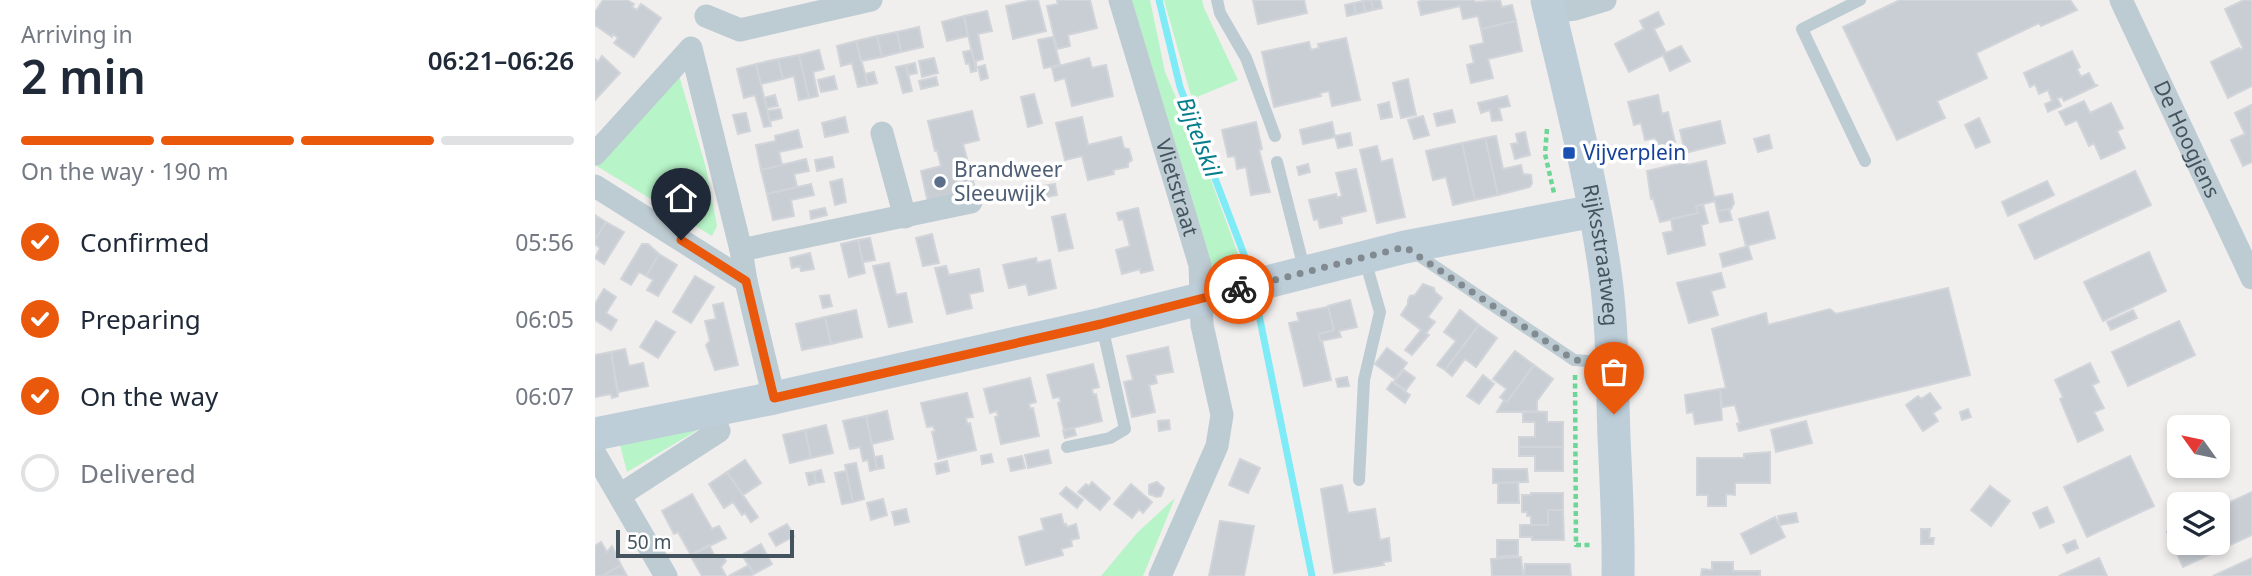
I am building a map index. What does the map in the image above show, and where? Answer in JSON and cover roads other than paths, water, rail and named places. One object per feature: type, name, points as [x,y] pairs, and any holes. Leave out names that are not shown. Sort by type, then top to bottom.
[{"type":"street","points":[[595,154],[691,48],[709,8],[740,30],[871,0]]},
{"type":"street","name":"Vlietstraat","points":[[1120,0],[1200,265],[1202,325],[1222,415],[1217,446],[1160,576]]},
{"type":"street","name":"Rijksstraatweg","points":[[1605,0],[1575,9],[1548,6],[1594,211],[1605,274],[1613,363],[1619,526],[1618,576]]},
{"type":"street","name":"De Hoogjens","points":[[2121,0],[2252,278]]},
{"type":"street","points":[[691,48],[774,398]]},
{"type":"street","points":[[882,133],[905,217]]},
{"type":"street","points":[[595,186],[746,281]]},
{"type":"street","points":[[741,250],[971,202]]},
{"type":"street","points":[[595,434],[774,398],[1101,324],[1405,247],[1594,211]]},
{"type":"street","points":[[620,495],[719,431],[710,410]]},
{"type":"street","points":[[595,454],[666,576]]},
{"type":"lane","points":[[1217,0],[1220,13],[1246,58],[1275,136]]},
{"type":"lane","points":[[1860,0],[1802,29],[1865,161]]},
{"type":"lane","points":[[1277,162],[1305,272]]},
{"type":"lane","points":[[1405,247],[1574,360],[1613,363]]},
{"type":"lane","points":[[1359,480],[1364,380],[1380,312],[1365,258]]},
{"type":"lane","points":[[1067,447],[1110,438],[1125,429],[1101,324]]},
{"type":"waterway","name":"Bijtelskil","points":[[1159,0],[1180,87],[1250,270]]},
{"type":"waterway","name":"Bijtelskil","points":[[1256,300],[1312,576]]},
{"type":"place","name":"Vijverplein","points":[[1569,153]]},
{"type":"place","name":"Brandweer Sleeuwijk","points":[[940,182]]}]
